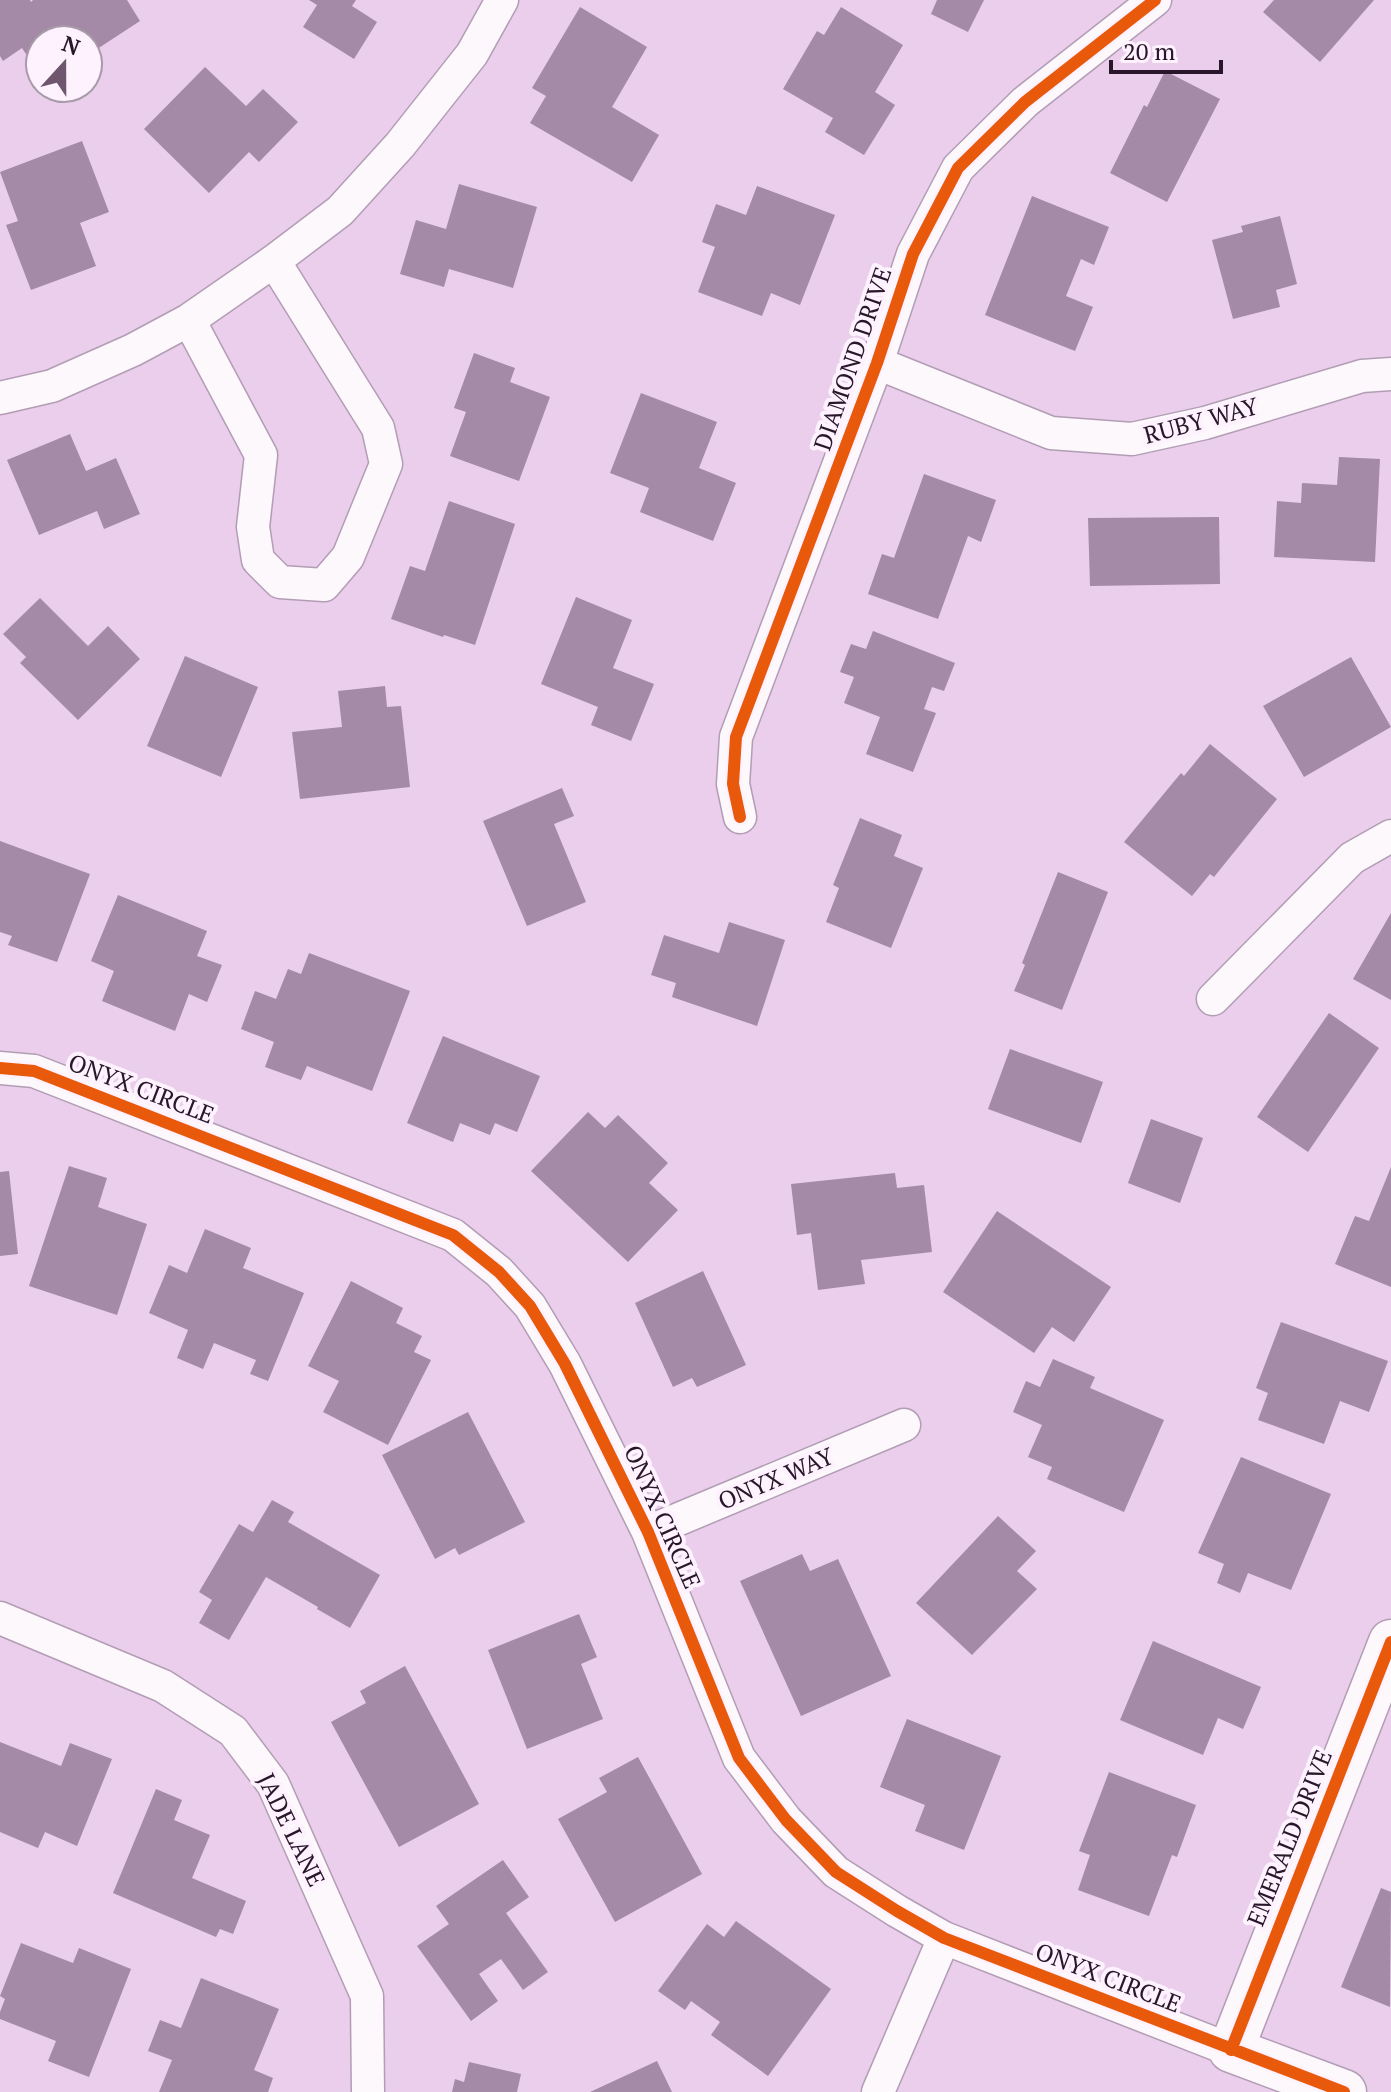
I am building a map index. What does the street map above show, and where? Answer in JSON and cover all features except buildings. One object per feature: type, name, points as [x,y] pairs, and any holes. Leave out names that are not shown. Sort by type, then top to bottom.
[{"type":"street","points":[[0,398],[52,386],[133,350],[189,320],[340,211],[400,145],[472,54],[502,0]]},
{"type":"street","name":"DIAMOND DRIVE","points":[[740,817],[733,784],[736,737],[877,363],[913,254],[958,168],[1025,102],[1155,0]]},
{"type":"street","points":[[189,320],[261,455],[253,527],[258,560],[280,582],[324,585],[348,557],[386,464],[378,428],[274,261]]},
{"type":"street","name":"RUBY WAY","points":[[877,363],[1051,433],[1132,439],[1205,423],[1362,376],[1391,374]]},
{"type":"street","points":[[1213,999],[1352,858],[1391,836]]},
{"type":"street","name":"ONYX CIRCLE","points":[[0,1068],[34,1071],[453,1235],[499,1272],[530,1306],[565,1364],[648,1532],[739,1758],[786,1820],[836,1872],[944,1938],[1231,2050]]},
{"type":"street","name":"ONYX WAY","points":[[648,1532],[904,1425]]},
{"type":"street","name":"JADE LANE","points":[[0,1618],[163,1686],[233,1731],[273,1784],[367,1996],[368,2092]]},
{"type":"street","name":"EMERALD DRIVE","points":[[1231,2050],[1391,1642]]},
{"type":"street","points":[[878,2092],[944,1938]]},
{"type":"street","points":[[1231,2050],[1344,2092]]},
{"type":"cycle path","points":[[740,817],[733,784],[736,737],[877,363],[913,254],[958,168],[1025,102],[1155,0]]},
{"type":"cycle path","points":[[0,1068],[34,1071],[453,1235],[499,1272],[530,1306],[565,1364],[648,1532],[739,1758],[786,1820],[836,1872],[944,1938],[1344,2092]]},
{"type":"cycle path","points":[[1231,2050],[1391,1642]]}]
